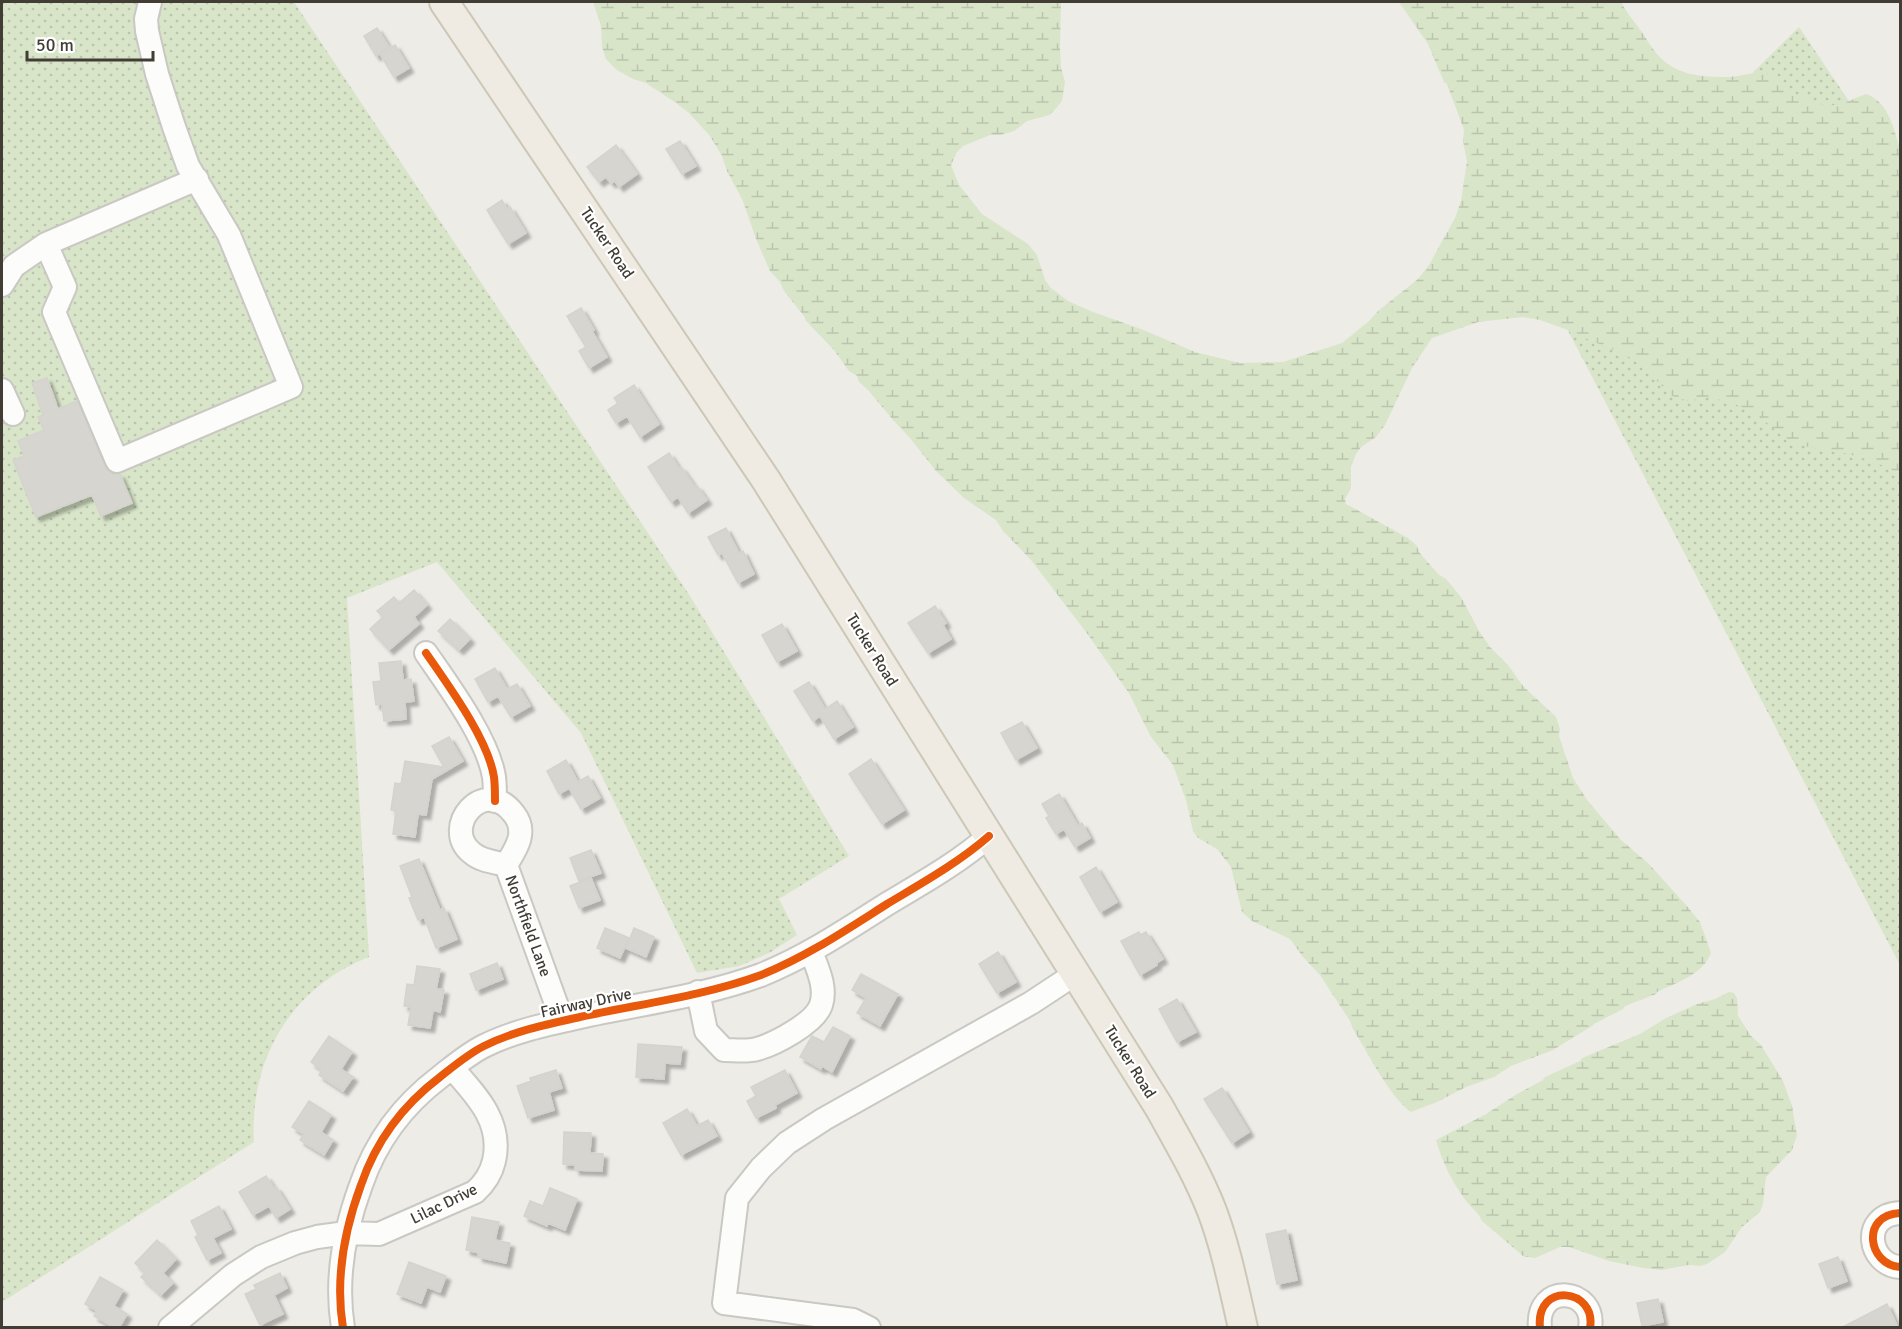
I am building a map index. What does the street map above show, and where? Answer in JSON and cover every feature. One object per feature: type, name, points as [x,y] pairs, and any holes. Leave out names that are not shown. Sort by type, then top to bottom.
[{"type":"main road","name":"Tucker Road","points":[[444,2],[734,430],[1159,1107],[1194,1172],[1218,1229],[1243,1328]]},
{"type":"street","points":[[46,244],[65,287],[54,312],[117,461],[291,387],[229,235],[188,165],[181,146],[157,74],[147,32],[146,19],[150,2]]},
{"type":"street","points":[[2,285],[14,266],[46,244],[197,180]]},
{"type":"street","points":[[2,390],[14,414]]},
{"type":"street","points":[[426,653],[460,704],[480,740],[494,776],[495,801]]},
{"type":"street","name":"Northfield Lane","points":[[483,801],[495,801],[508,806],[517,818],[521,832],[519,845],[506,865],[483,860],[470,853],[464,843],[461,831],[464,815],[471,806],[483,801]]},
{"type":"street","name":"Fairway Drive","points":[[343,1328],[340,1275],[346,1233],[366,1169],[381,1141],[401,1113],[417,1096],[452,1068],[482,1047],[500,1039],[562,1020],[698,992],[759,975],[812,951],[938,873],[989,836]]},
{"type":"street","name":"Northfield Lane","points":[[506,865],[562,1020]]},
{"type":"street","points":[[698,992],[706,1031],[724,1050],[756,1050],[806,1024],[821,1006],[823,984],[812,951]]},
{"type":"street","points":[[869,1328],[853,1320],[724,1303],[737,1198],[761,1168],[787,1143],[880,1086],[1031,1003],[1075,974]]},
{"type":"street","name":"Lilac Drive","points":[[170,1328],[233,1275],[261,1257],[317,1237],[346,1233],[379,1234],[475,1192],[484,1185],[494,1159],[495,1130],[480,1102],[452,1068]]},
{"type":"street","points":[[1900,1213],[1889,1214],[1879,1220],[1873,1232],[1875,1248],[1880,1256],[1895,1267],[1900,1267]]},
{"type":"street","points":[[1540,1328],[1540,1310],[1544,1304],[1557,1295],[1563,1294],[1576,1298],[1587,1308],[1590,1314],[1590,1328]]},
{"type":"green space","points":[[2,2],[294,2],[688,593],[849,856],[779,899],[797,935],[769,953],[739,966],[697,973],[581,733],[437,562],[347,598],[369,957],[341,970],[317,987],[297,1007],[280,1030],[268,1055],[259,1083],[254,1112],[254,1142],[2,1302]]},
{"type":"green space","points":[[593,2],[1061,2],[1061,67],[1065,82],[1062,101],[1050,115],[1027,121],[1014,131],[1001,135],[990,135],[963,146],[957,152],[951,165],[959,185],[982,214],[1028,244],[1037,255],[1045,280],[1051,288],[1068,301],[1195,352],[1240,363],[1283,362],[1342,343],[1418,279],[1429,265],[1455,218],[1461,201],[1467,161],[1463,141],[1464,130],[1447,84],[1444,82],[1428,44],[1399,2],[1621,2],[1654,51],[1671,66],[1690,74],[1730,77],[1756,73],[1767,74],[1772,75],[1798,96],[1825,105],[1844,103],[1866,94],[1880,103],[1889,116],[1900,148],[1900,474],[1873,461],[1798,445],[1781,435],[1759,416],[1737,405],[1710,397],[1688,401],[1672,396],[1639,363],[1624,354],[1579,334],[1540,320],[1523,317],[1478,322],[1432,338],[1412,368],[1385,425],[1376,437],[1361,447],[1351,467],[1351,488],[1345,499],[1346,504],[1408,538],[1417,546],[1419,552],[1461,597],[1490,647],[1508,665],[1523,686],[1556,717],[1560,729],[1559,736],[1573,778],[1587,800],[1621,840],[1649,864],[1700,922],[1711,953],[1702,967],[1656,994],[1625,1006],[1553,1050],[1511,1066],[1494,1077],[1411,1112],[1387,1085],[1320,975],[1290,939],[1252,921],[1242,912],[1231,867],[1217,849],[1198,838],[1193,831],[1186,800],[1173,765],[1151,737],[1130,695],[1089,636],[1031,560],[1003,531],[996,520],[964,498],[936,471],[910,438],[859,382],[857,376],[849,371],[834,350],[806,321],[784,291],[780,282],[770,271],[743,201],[710,136],[689,113],[676,103],[646,83],[617,70],[606,59],[602,47],[601,26]]},
{"type":"green space","points":[[1799,27],[1900,177],[1900,965],[1542,281]]},
{"type":"green space","points":[[1729,992],[1734,993],[1737,998],[1738,1016],[1751,1036],[1761,1045],[1783,1081],[1792,1106],[1797,1135],[1792,1150],[1766,1177],[1760,1212],[1742,1227],[1725,1252],[1700,1266],[1689,1265],[1661,1270],[1609,1261],[1569,1247],[1560,1247],[1535,1258],[1523,1256],[1482,1221],[1455,1184],[1436,1140],[1486,1114],[1545,1077],[1582,1058],[1640,1034],[1666,1018],[1697,1004]]},
{"type":"building","points":[[377,28],[389,47],[376,56],[364,36]]},
{"type":"building","points":[[395,45],[409,68],[394,77],[380,54]]},
{"type":"building","points":[[680,141],[696,166],[682,174],[666,149]]},
{"type":"building","points":[[616,145],[637,174],[619,187],[615,181],[611,183],[606,177],[599,182],[587,167]]},
{"type":"building","points":[[502,200],[507,209],[510,207],[526,233],[508,244],[487,210]]},
{"type":"building","points":[[581,308],[607,357],[589,368],[579,351],[586,347],[567,316]]},
{"type":"building","points":[[47,378],[58,409],[77,401],[105,466],[113,475],[120,474],[132,503],[101,516],[92,495],[36,517],[13,460],[24,456],[18,441],[44,430],[38,417],[43,415],[32,383]]},
{"type":"building","points":[[634,385],[659,424],[640,437],[627,416],[616,423],[608,410],[618,403],[614,398]]},
{"type":"building","points":[[669,453],[707,500],[688,513],[678,497],[671,502],[648,467]]},
{"type":"building","points":[[726,528],[739,553],[743,551],[754,574],[738,583],[722,553],[718,555],[708,537]]},
{"type":"building","points":[[414,590],[427,605],[414,617],[419,624],[389,650],[370,629],[383,617],[377,611],[394,597],[399,603]]},
{"type":"building","points":[[935,606],[946,623],[943,625],[951,639],[928,653],[908,623]]},
{"type":"building","points":[[450,619],[470,639],[459,650],[438,631]]},
{"type":"building","points":[[782,624],[797,651],[777,662],[762,635]]},
{"type":"building","points":[[401,661],[403,680],[411,679],[414,701],[405,702],[406,719],[384,721],[382,704],[376,705],[373,682],[381,681],[379,663]]},
{"type":"building","points":[[495,668],[507,689],[517,684],[530,706],[511,717],[498,696],[488,702],[475,679]]},
{"type":"building","points":[[809,682],[825,709],[837,701],[853,727],[834,739],[820,716],[813,721],[794,691]]},
{"type":"building","points":[[1022,722],[1037,748],[1016,760],[1001,733]]},
{"type":"building","points":[[449,737],[463,761],[432,779],[426,815],[418,814],[415,837],[393,834],[396,811],[391,810],[395,783],[401,784],[405,761],[444,767],[432,746]]},
{"type":"building","points":[[871,759],[904,810],[882,824],[849,774]]},
{"type":"building","points":[[566,760],[578,782],[588,776],[600,798],[581,809],[569,788],[559,794],[547,771]]},
{"type":"building","points":[[1059,794],[1078,826],[1082,823],[1090,838],[1075,847],[1064,829],[1056,834],[1046,818],[1049,816],[1042,804]]},
{"type":"building","points":[[591,850],[601,873],[579,881],[570,858]]},
{"type":"building","points":[[419,859],[440,910],[444,908],[457,939],[436,948],[424,917],[418,920],[400,866]]},
{"type":"building","points":[[1096,867],[1117,902],[1100,912],[1080,877]]},
{"type":"building","points":[[591,878],[600,900],[579,908],[570,886]]},
{"type":"building","points":[[605,928],[629,938],[620,958],[597,948]]},
{"type":"building","points":[[634,928],[654,937],[646,957],[626,948]]},
{"type":"building","points":[[1139,932],[1140,935],[1146,932],[1163,959],[1140,975],[1121,941]]},
{"type":"building","points":[[998,952],[1016,982],[997,993],[979,964]]},
{"type":"building","points":[[497,963],[503,979],[476,990],[470,974]]},
{"type":"building","points":[[417,966],[440,969],[436,989],[444,990],[440,1012],[433,1010],[430,1028],[408,1025],[411,1007],[404,1006],[407,984],[414,985]]},
{"type":"building","points":[[861,974],[898,994],[880,1026],[857,1013],[866,998],[852,990]]},
{"type":"building","points":[[1177,999],[1196,1032],[1177,1042],[1159,1009]]},
{"type":"building","points":[[833,1027],[850,1036],[832,1072],[822,1066],[821,1069],[800,1057],[812,1036],[824,1042]]},
{"type":"building","points":[[329,1036],[352,1052],[341,1069],[353,1077],[343,1091],[319,1075],[322,1070],[311,1062]]},
{"type":"building","points":[[638,1044],[682,1047],[680,1064],[665,1063],[664,1079],[636,1077]]},
{"type":"building","points":[[556,1070],[562,1088],[549,1092],[554,1110],[528,1118],[517,1086],[531,1081],[530,1078]]},
{"type":"building","points":[[785,1070],[797,1093],[775,1105],[776,1108],[756,1118],[747,1101],[756,1096],[751,1087]]},
{"type":"building","points":[[1222,1088],[1249,1132],[1232,1143],[1204,1099]]},
{"type":"building","points":[[309,1101],[331,1115],[321,1132],[333,1140],[324,1155],[300,1140],[304,1134],[292,1127]]},
{"type":"building","points":[[687,1109],[697,1126],[708,1120],[717,1136],[681,1155],[663,1123]]},
{"type":"building","points":[[564,1132],[591,1133],[590,1153],[603,1154],[602,1171],[575,1170],[575,1165],[563,1164]]},
{"type":"building","points":[[266,1176],[290,1209],[276,1218],[269,1206],[253,1215],[239,1192]]},
{"type":"building","points":[[550,1188],[577,1199],[565,1230],[548,1223],[547,1226],[524,1216],[530,1201],[543,1206]]},
{"type":"building","points":[[219,1206],[231,1229],[213,1238],[221,1253],[207,1260],[195,1237],[198,1235],[191,1221]]},
{"type":"building","points":[[472,1217],[499,1222],[495,1240],[510,1243],[506,1263],[478,1257],[479,1253],[466,1250]]},
{"type":"building","points":[[1286,1230],[1297,1280],[1277,1284],[1266,1234]]},
{"type":"building","points":[[157,1240],[176,1259],[163,1273],[173,1283],[161,1295],[141,1277],[145,1273],[135,1263]]},
{"type":"building","points":[[1838,1257],[1847,1281],[1828,1288],[1819,1264]]},
{"type":"building","points":[[409,1262],[446,1276],[440,1292],[427,1287],[421,1303],[397,1294]]},
{"type":"building","points":[[280,1273],[287,1288],[274,1295],[283,1314],[260,1325],[245,1294],[256,1289],[254,1285]]},
{"type":"building","points":[[100,1277],[123,1290],[114,1306],[127,1314],[119,1328],[94,1316],[97,1311],[85,1304]]},
{"type":"building","points":[[1658,1299],[1663,1322],[1642,1326],[1637,1303]]},
{"type":"building","points":[[1887,1304],[1898,1328],[1841,1328]]},
{"type":"cycle path","points":[[426,653],[466,713],[484,746],[494,777],[495,801]]},
{"type":"cycle path","points":[[343,1328],[340,1291],[343,1255],[355,1202],[367,1169],[383,1139],[403,1112],[456,1064],[484,1046],[531,1028],[694,994],[761,975],[794,960],[841,933],[952,864],[989,836]]},
{"type":"cycle path","points":[[1900,1213],[1887,1216],[1879,1222],[1874,1230],[1873,1240],[1875,1250],[1881,1258],[1889,1264],[1900,1267]]},
{"type":"cycle path","points":[[1540,1328],[1541,1313],[1547,1303],[1555,1297],[1566,1295],[1576,1298],[1584,1305],[1590,1315],[1590,1328]]}]
